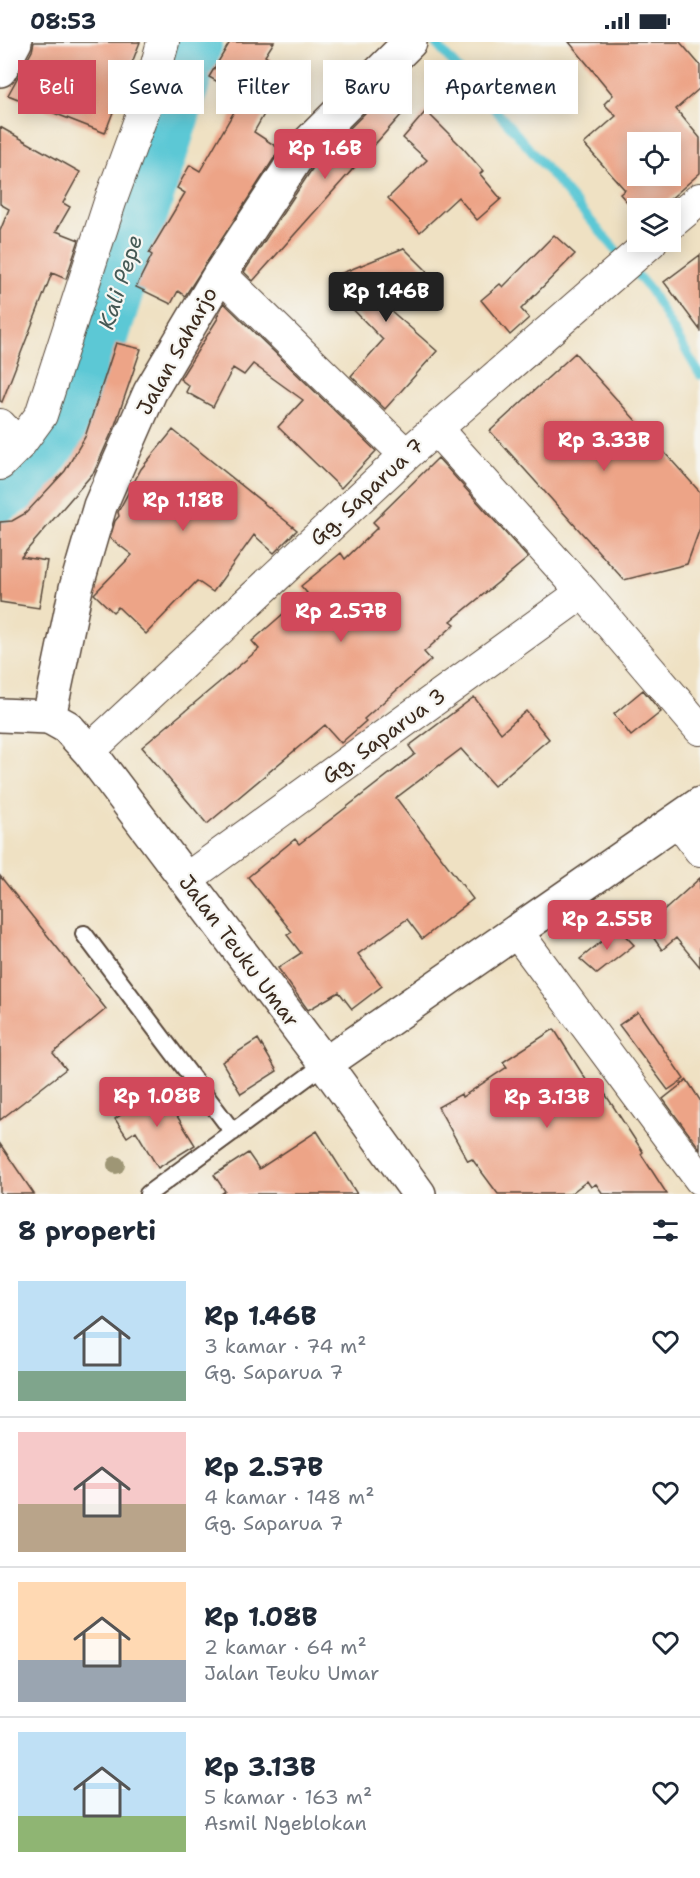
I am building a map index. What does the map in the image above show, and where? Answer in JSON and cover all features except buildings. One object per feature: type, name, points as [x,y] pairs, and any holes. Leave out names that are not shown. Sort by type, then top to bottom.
[{"type":"main road","points":[[0,70],[15,42]]},
{"type":"main road","name":"Jalan Saharjo","points":[[49,717],[76,588],[100,506],[150,392],[220,274],[303,148],[410,42]]},
{"type":"main road","points":[[0,715],[49,717]]},
{"type":"main road","name":"Jalan Teuku Umar","points":[[49,717],[68,728],[89,751],[325,1064],[419,1194]]},
{"type":"main road","points":[[325,1064],[689,812]]},
{"type":"street","points":[[6,444],[41,415],[110,202],[148,98],[163,42]]},
{"type":"street","points":[[681,215],[700,199]]},
{"type":"street","name":"Gg. Saparua 7","points":[[89,751],[406,455],[638,252]]},
{"type":"street","points":[[220,274],[406,455]]},
{"type":"street","points":[[436,429],[583,592],[700,729]]},
{"type":"street","name":"Gg. Saparua 3","points":[[185,880],[583,592]]},
{"type":"street","points":[[689,812],[700,850]]},
{"type":"street","points":[[516,931],[700,1179]]},
{"type":"street","points":[[691,1194],[700,1186]]},
{"type":"lane","points":[[84,934],[233,1132]]},
{"type":"lane","points":[[148,1194],[325,1064]]},
{"type":"waterway","name":"Kali Pepe","points":[[0,496],[22,483],[83,399],[197,42]]},
{"type":"waterway","points":[[434,42],[509,125],[650,290],[700,375]]}]
